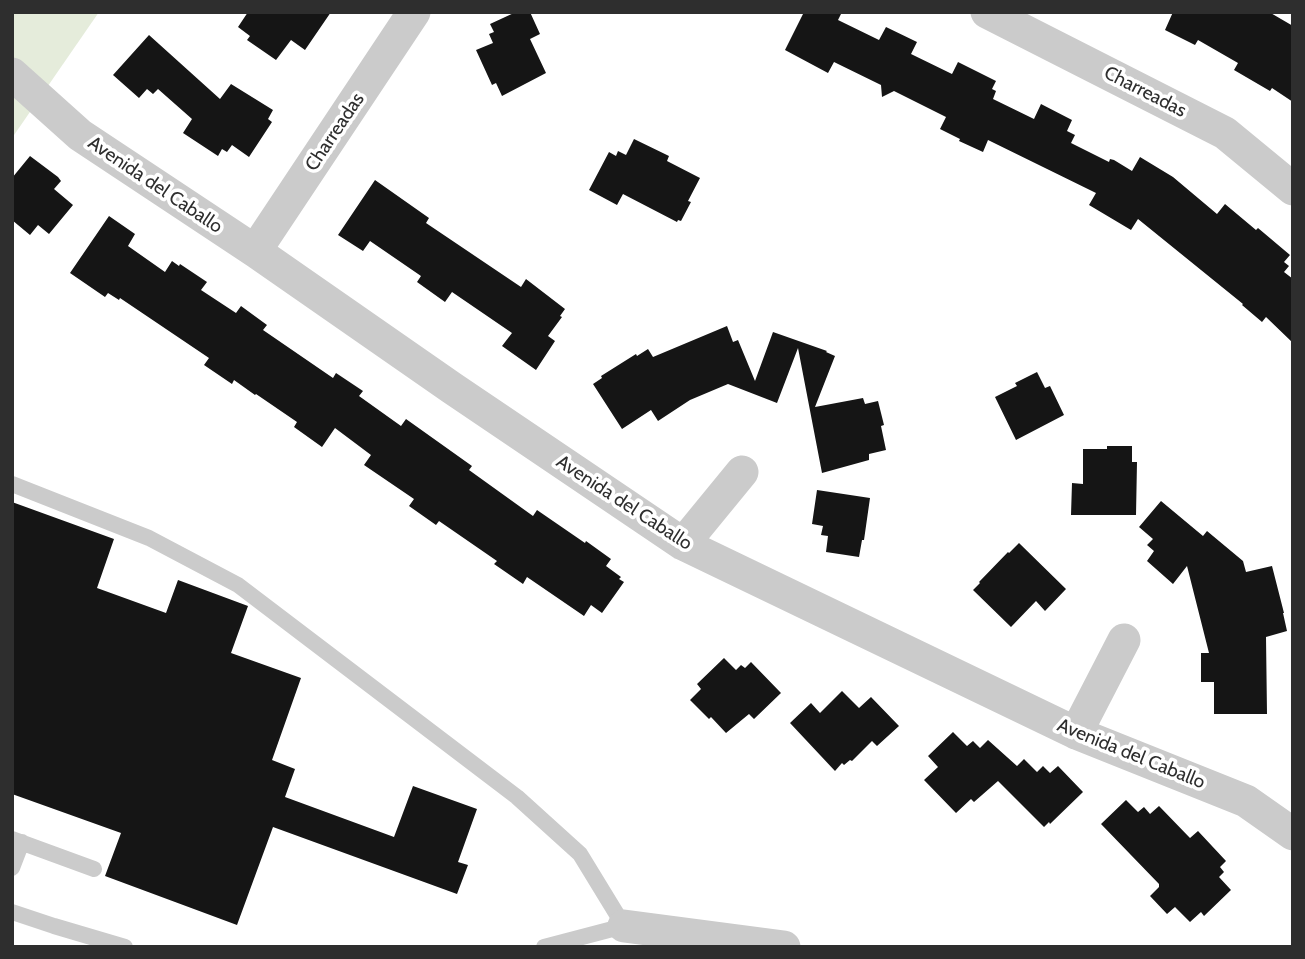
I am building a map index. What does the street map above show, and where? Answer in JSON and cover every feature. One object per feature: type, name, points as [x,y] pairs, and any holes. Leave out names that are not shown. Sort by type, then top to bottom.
[{"type":"street","name":"Charreadas","points":[[255,251],[414,12]]},
{"type":"street","name":"Charreadas","points":[[987,12],[1225,133],[1293,189]]},
{"type":"street","name":"Avenida del Caballo","points":[[12,74],[80,135],[255,251],[683,544],[1076,733],[1246,801],[1293,834]]},
{"type":"street","points":[[683,544],[741,472]]},
{"type":"street","points":[[1076,733],[1124,640]]},
{"type":"street","points":[[624,926],[784,947]]},
{"type":"lane","points":[[12,484],[149,538],[238,585],[517,797],[580,854],[624,926],[544,947]]},
{"type":"lane","points":[[12,868],[17,841],[94,869]]},
{"type":"lane","points":[[12,912],[125,947]]},
{"type":"green space","points":[[12,12],[99,12],[12,138]]},
{"type":"building","points":[[248,12],[331,12],[305,50],[291,40],[276,60],[247,40],[250,36],[238,27]]},
{"type":"building","points":[[516,12],[530,12],[540,34],[530,39],[546,73],[502,96],[496,83],[492,85],[476,50],[493,43],[489,34],[494,32],[490,24]]},
{"type":"building","points":[[804,12],[842,12],[838,20],[879,40],[886,27],[917,42],[911,54],[952,74],[958,62],[996,81],[992,89],[996,91],[993,99],[1034,119],[1041,104],[1072,120],[1067,131],[1075,135],[1071,143],[1109,162],[1110,159],[1114,160],[1132,171],[1140,157],[1173,177],[1217,214],[1225,204],[1290,255],[1284,262],[1289,266],[1284,272],[1293,279],[1293,343],[1266,317],[1262,322],[1138,219],[1131,230],[1089,205],[1096,193],[988,140],[983,152],[959,141],[960,139],[940,129],[946,117],[894,91],[882,97],[881,85],[834,62],[828,73],[785,50]]},
{"type":"building","points":[[1173,12],[1269,12],[1293,26],[1293,102],[1272,88],[1270,91],[1234,70],[1238,63],[1198,40],[1195,45],[1165,30]]},
{"type":"building","points":[[149,35],[220,99],[231,84],[273,110],[268,119],[272,122],[249,157],[232,145],[227,152],[222,149],[218,156],[183,133],[192,119],[158,89],[153,94],[147,89],[139,98],[113,75]]},
{"type":"building","points":[[634,139],[669,156],[667,161],[700,178],[681,221],[677,222],[623,194],[617,205],[589,190],[609,152],[616,156],[618,151],[626,155]]},
{"type":"building","points":[[30,156],[58,177],[61,181],[54,189],[73,205],[49,234],[38,225],[30,235],[12,220],[12,178]]},
{"type":"building","points":[[375,180],[429,218],[426,223],[521,287],[526,279],[565,309],[548,336],[555,341],[536,370],[502,346],[512,333],[452,292],[445,302],[417,282],[421,276],[370,241],[363,251],[338,235]]},
{"type":"building","points":[[109,216],[135,234],[128,246],[165,272],[172,261],[179,266],[180,264],[207,282],[201,290],[236,313],[241,306],[267,325],[263,330],[333,378],[336,373],[363,391],[359,396],[401,426],[406,419],[472,466],[469,470],[533,516],[537,510],[611,559],[606,566],[624,582],[602,613],[591,605],[584,616],[527,577],[523,584],[494,564],[497,561],[439,521],[436,525],[409,506],[414,499],[364,465],[371,455],[335,428],[322,447],[294,427],[297,422],[234,380],[232,384],[204,365],[209,358],[120,298],[119,300],[108,293],[105,297],[70,273]]},
{"type":"building","points":[[727,326],[733,342],[738,340],[755,381],[773,332],[835,356],[815,407],[863,398],[865,404],[878,401],[886,450],[869,454],[869,460],[822,473],[798,348],[777,403],[728,384],[690,400],[658,421],[651,410],[622,429],[593,384],[602,378],[601,376],[648,349],[653,357]]},
{"type":"building","points":[[1037,372],[1045,388],[1050,386],[1064,415],[1016,440],[995,397]]},
{"type":"building","points":[[1107,446],[1132,446],[1132,462],[1137,462],[1136,515],[1071,515],[1072,483],[1083,484],[1083,449],[1107,449]]},
{"type":"building","points":[[817,490],[870,498],[859,557],[826,552],[828,536],[821,535],[823,526],[812,524]]},
{"type":"building","points":[[1161,501],[1203,536],[1207,531],[1243,561],[1246,572],[1272,566],[1287,631],[1266,637],[1267,714],[1214,714],[1214,682],[1201,682],[1201,653],[1209,653],[1187,566],[1173,584],[1147,561],[1154,551],[1147,545],[1153,539],[1139,527]]},
{"type":"building","points":[[12,502],[114,539],[97,588],[166,613],[178,580],[248,606],[231,653],[301,678],[272,760],[295,769],[285,797],[394,837],[413,786],[477,809],[458,862],[468,865],[457,894],[273,827],[237,925],[105,876],[121,833],[12,794]]},
{"type":"building","points":[[1019,543],[1066,589],[1045,611],[1036,601],[1011,627],[973,590]]},
{"type":"building","points":[[724,658],[736,670],[741,665],[745,668],[751,662],[781,693],[754,719],[749,714],[726,733],[690,700],[701,689],[697,684]]},
{"type":"building","points":[[842,691],[859,708],[871,697],[899,726],[877,746],[872,741],[852,761],[844,765],[842,763],[835,771],[790,723],[811,703],[820,713]]},
{"type":"building","points":[[953,732],[967,746],[973,741],[980,748],[988,740],[1017,766],[1024,759],[1037,772],[1043,766],[1050,773],[1058,766],[1083,792],[1044,827],[998,781],[974,802],[971,799],[956,813],[924,780],[938,767],[928,756]]},
{"type":"building","points":[[1126,800],[1138,812],[1144,807],[1150,814],[1159,806],[1190,838],[1198,831],[1226,861],[1220,867],[1224,872],[1219,877],[1231,890],[1204,916],[1201,912],[1190,922],[1175,907],[1167,914],[1150,896],[1159,884],[1101,824]]}]
